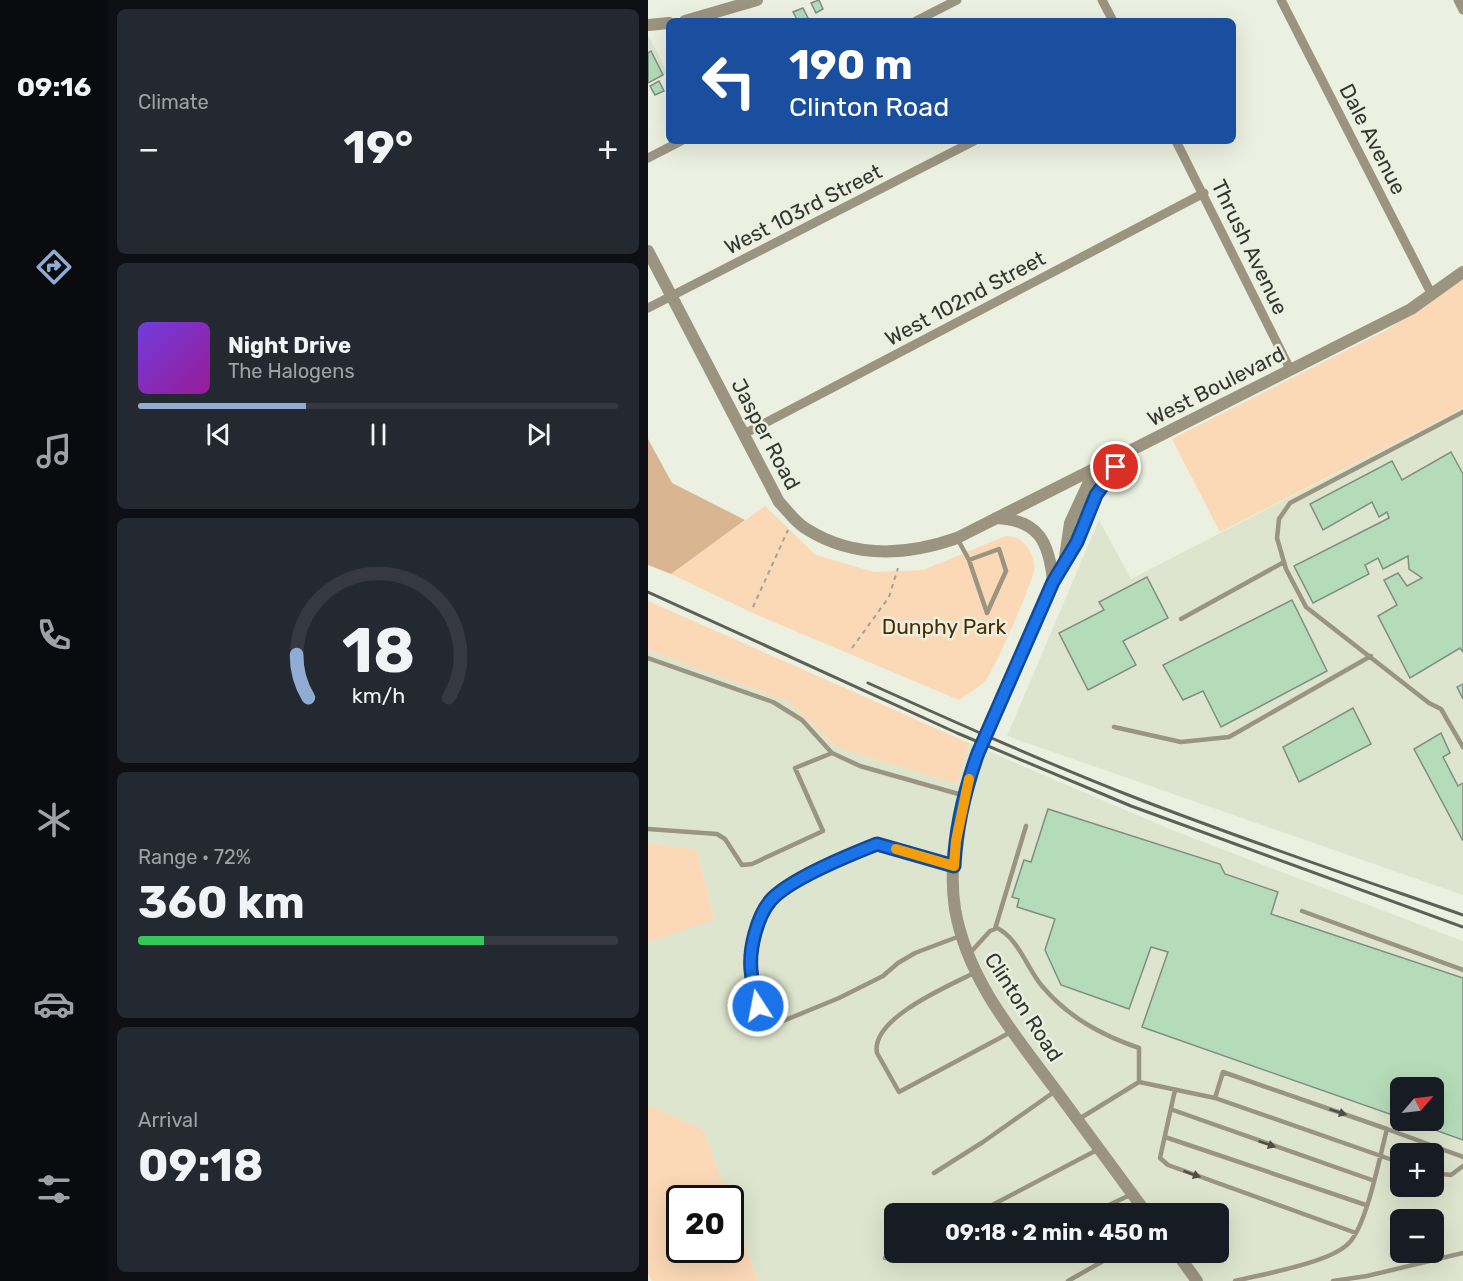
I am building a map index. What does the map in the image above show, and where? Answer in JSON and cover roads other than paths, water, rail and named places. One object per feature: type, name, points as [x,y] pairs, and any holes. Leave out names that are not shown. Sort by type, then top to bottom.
[{"type":"street","points":[[695,18],[757,0]]},
{"type":"street","points":[[922,18],[957,0]]},
{"type":"street","points":[[1102,0],[1111,18]]},
{"type":"street","name":"Dale Avenue","points":[[1281,0],[1432,295]]},
{"type":"street","points":[[1458,0],[1463,10]]},
{"type":"street","points":[[648,25],[666,23]]},
{"type":"street","points":[[648,158],[675,144]]},
{"type":"street","name":"West 103rd Street","points":[[648,308],[968,144]]},
{"type":"street","name":"Thrush Avenue","points":[[1178,144],[1290,369]]},
{"type":"street","name":"West 102nd Street","points":[[744,434],[1204,193]]},
{"type":"street","name":"Jasper Road","points":[[648,251],[779,502],[804,528],[834,542],[865,551],[914,551]]},
{"type":"street","name":"West Boulevard","points":[[914,551],[957,538],[1126,454],[1411,309],[1463,272]]},
{"type":"street","name":"Clinton Road","points":[[1126,454],[1096,495],[1077,542],[1053,582],[982,743],[965,795],[956,841],[954,866],[955,908],[968,954],[976,972],[1012,1032],[1139,1203]]},
{"type":"street","name":"Clinton Road","points":[[1065,561],[1070,523],[1096,468]]},
{"type":"street","points":[[1085,488],[1096,495]]},
{"type":"street","points":[[994,518],[1012,519],[1024,523],[1042,538],[1048,548],[1053,582]]},
{"type":"street","points":[[1184,1263],[1197,1281]]},
{"type":"lane","points":[[1463,412],[1290,503],[1279,519],[1277,530],[1284,562],[1306,607],[1429,703],[1441,709],[1463,747]]},
{"type":"lane","points":[[957,538],[969,560],[987,613],[1006,571],[999,549],[969,560]]},
{"type":"lane","points":[[1181,619],[1284,562]]},
{"type":"lane","points":[[1114,727],[1181,742],[1229,737],[1336,679],[1371,656]]},
{"type":"lane","points":[[648,658],[773,702],[802,720],[832,753],[860,766],[965,795]]},
{"type":"lane","points":[[648,829],[717,834],[725,839],[742,865],[752,864],[823,831],[795,768],[832,753]]},
{"type":"lane","points":[[968,954],[994,929],[1026,826]]},
{"type":"lane","points":[[954,866],[877,844],[815,871],[773,898],[765,908],[754,936],[750,969],[762,1025],[766,1028],[839,998],[883,976],[898,963],[915,953],[962,935]]},
{"type":"lane","points":[[1302,911],[1463,970]]},
{"type":"lane","points":[[994,929],[1008,936],[1044,988],[1078,1019],[1095,1031],[1139,1048],[1139,1082]]},
{"type":"lane","points":[[976,972],[917,1004],[884,1027],[876,1046],[877,1053],[899,1092],[1012,1032]]},
{"type":"lane","points":[[1215,1098],[1223,1072],[1463,1157]]},
{"type":"lane","points":[[1078,1120],[1139,1082],[1215,1098],[1390,1158]]},
{"type":"lane","points":[[934,1173],[983,1142],[1056,1090]]},
{"type":"lane","points":[[1175,1090],[1173,1110],[1160,1158],[1167,1165],[1356,1233]]},
{"type":"lane","points":[[1173,1110],[1372,1180]]},
{"type":"lane","points":[[1235,1281],[1314,1262],[1348,1244],[1356,1233],[1387,1129]]},
{"type":"lane","points":[[1165,1137],[1365,1205]]},
{"type":"lane","points":[[996,1203],[1099,1149]]},
{"type":"lane","points":[[1444,1174],[1451,1175],[1463,1167]]},
{"type":"lane","points":[[1456,1172],[1463,1172]]},
{"type":"lane","points":[[1113,1203],[1132,1194]]},
{"type":"lane","points":[[1333,1281],[1367,1276],[1463,1253]]},
{"type":"lane","points":[[1068,1281],[1100,1263]]},
{"type":"railway","points":[[648,592],[957,733],[1131,806],[1463,927]]},
{"type":"railway","points":[[868,683],[1035,757],[1136,798],[1463,915]]},
{"type":"park label","name":"Dunphy Park","points":[[944,626]]}]
